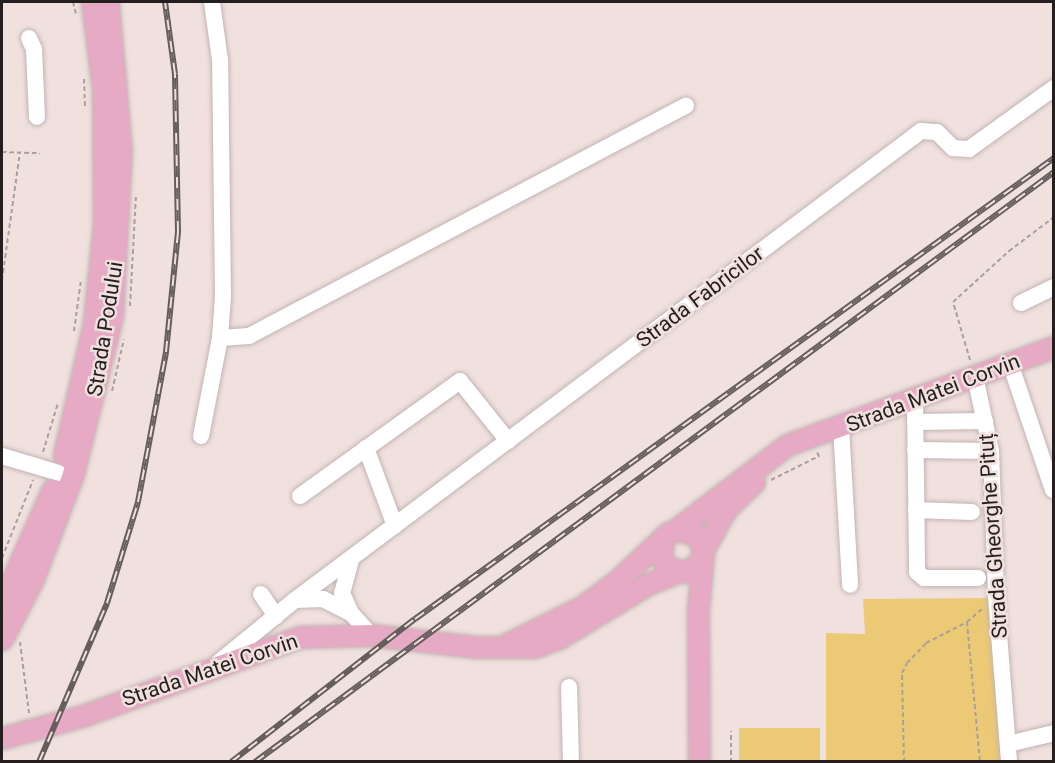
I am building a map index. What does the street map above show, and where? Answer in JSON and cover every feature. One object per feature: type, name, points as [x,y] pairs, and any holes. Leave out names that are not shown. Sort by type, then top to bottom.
[{"type":"main road","name":"Strada Podului","points":[[2,603],[59,473],[90,344],[103,234],[103,89],[92,2]]},
{"type":"main road","name":"Strada Podului","points":[[10,636],[73,474],[112,316],[122,151],[108,2]]},
{"type":"main road","name":"Strada Matei Corvin","points":[[501,647],[582,607],[669,534],[766,458],[787,446],[812,439],[1053,346]]},
{"type":"main road","name":"Strada Matei Corvin","points":[[703,552],[718,521],[736,498],[812,439]]},
{"type":"main road","points":[[698,610],[678,572],[661,558],[669,534],[696,534],[703,552],[698,610],[699,762]]},
{"type":"main road","points":[[678,572],[697,566],[703,552]]},
{"type":"main road","name":"Strada Matei Corvin","points":[[2,755],[14,732],[300,637],[371,635],[476,647],[545,644],[648,584],[678,572]]},
{"type":"street","points":[[201,436],[220,338],[225,205],[220,60],[212,2]]},
{"type":"street","points":[[29,38],[34,49],[37,117]]},
{"type":"street","name":"Strada Fabricilor","points":[[214,666],[295,600],[921,131],[937,132],[954,148],[969,149],[1053,88]]},
{"type":"street","points":[[220,338],[249,336],[686,106]]},
{"type":"street","points":[[1021,303],[1053,287]]},
{"type":"street","points":[[1010,363],[1053,490]]},
{"type":"street","name":"Strada Gheorghe Pituț","points":[[975,376],[991,451],[996,596],[1009,762]]},
{"type":"street","points":[[300,496],[460,381],[508,441]]},
{"type":"street","points":[[915,399],[916,510],[920,576],[978,578]]},
{"type":"street","points":[[915,422],[985,421]]},
{"type":"street","points":[[841,427],[850,585]]},
{"type":"street","points":[[366,448],[395,526]]},
{"type":"street","points":[[915,450],[991,451]]},
{"type":"street","points":[[2,456],[59,473]]},
{"type":"street","points":[[916,510],[972,512]]},
{"type":"street","points":[[352,559],[342,593],[351,613],[371,635]]},
{"type":"street","points":[[261,594],[276,616]]},
{"type":"street","points":[[295,600],[323,599],[351,613]]},
{"type":"street","points":[[569,687],[571,762]]},
{"type":"street","points":[[1008,744],[1053,733]]},
{"type":"path","points":[[73,2],[77,22]]},
{"type":"path","points":[[84,74],[86,108]]},
{"type":"path","points":[[2,152],[40,153]]},
{"type":"path","points":[[2,280],[20,152]]},
{"type":"path","points":[[975,376],[953,302],[1009,250],[1053,218]]},
{"type":"path","points":[[74,337],[81,278]]},
{"type":"path","points":[[43,452],[60,394]]},
{"type":"path","points":[[768,482],[819,456],[812,439]]},
{"type":"path","points":[[2,558],[36,474]]},
{"type":"path","points":[[904,762],[902,673],[906,663],[926,643],[967,622],[996,596]]},
{"type":"path","points":[[967,622],[980,762]]},
{"type":"path","points":[[10,636],[14,732]]},
{"type":"path","points":[[731,731],[731,762]]},
{"type":"shaded area","points":[[992,598],[1002,761],[826,762],[826,633],[865,634],[863,599]]},
{"type":"shaded area","points":[[739,728],[820,728],[820,761],[739,761]]},
{"type":"railway","points":[[39,762],[107,603],[138,502],[166,352],[178,232],[175,74],[165,2]]},
{"type":"railway","points":[[231,762],[415,619],[1054,158]]},
{"type":"railway","points":[[255,762],[1054,172]]}]
